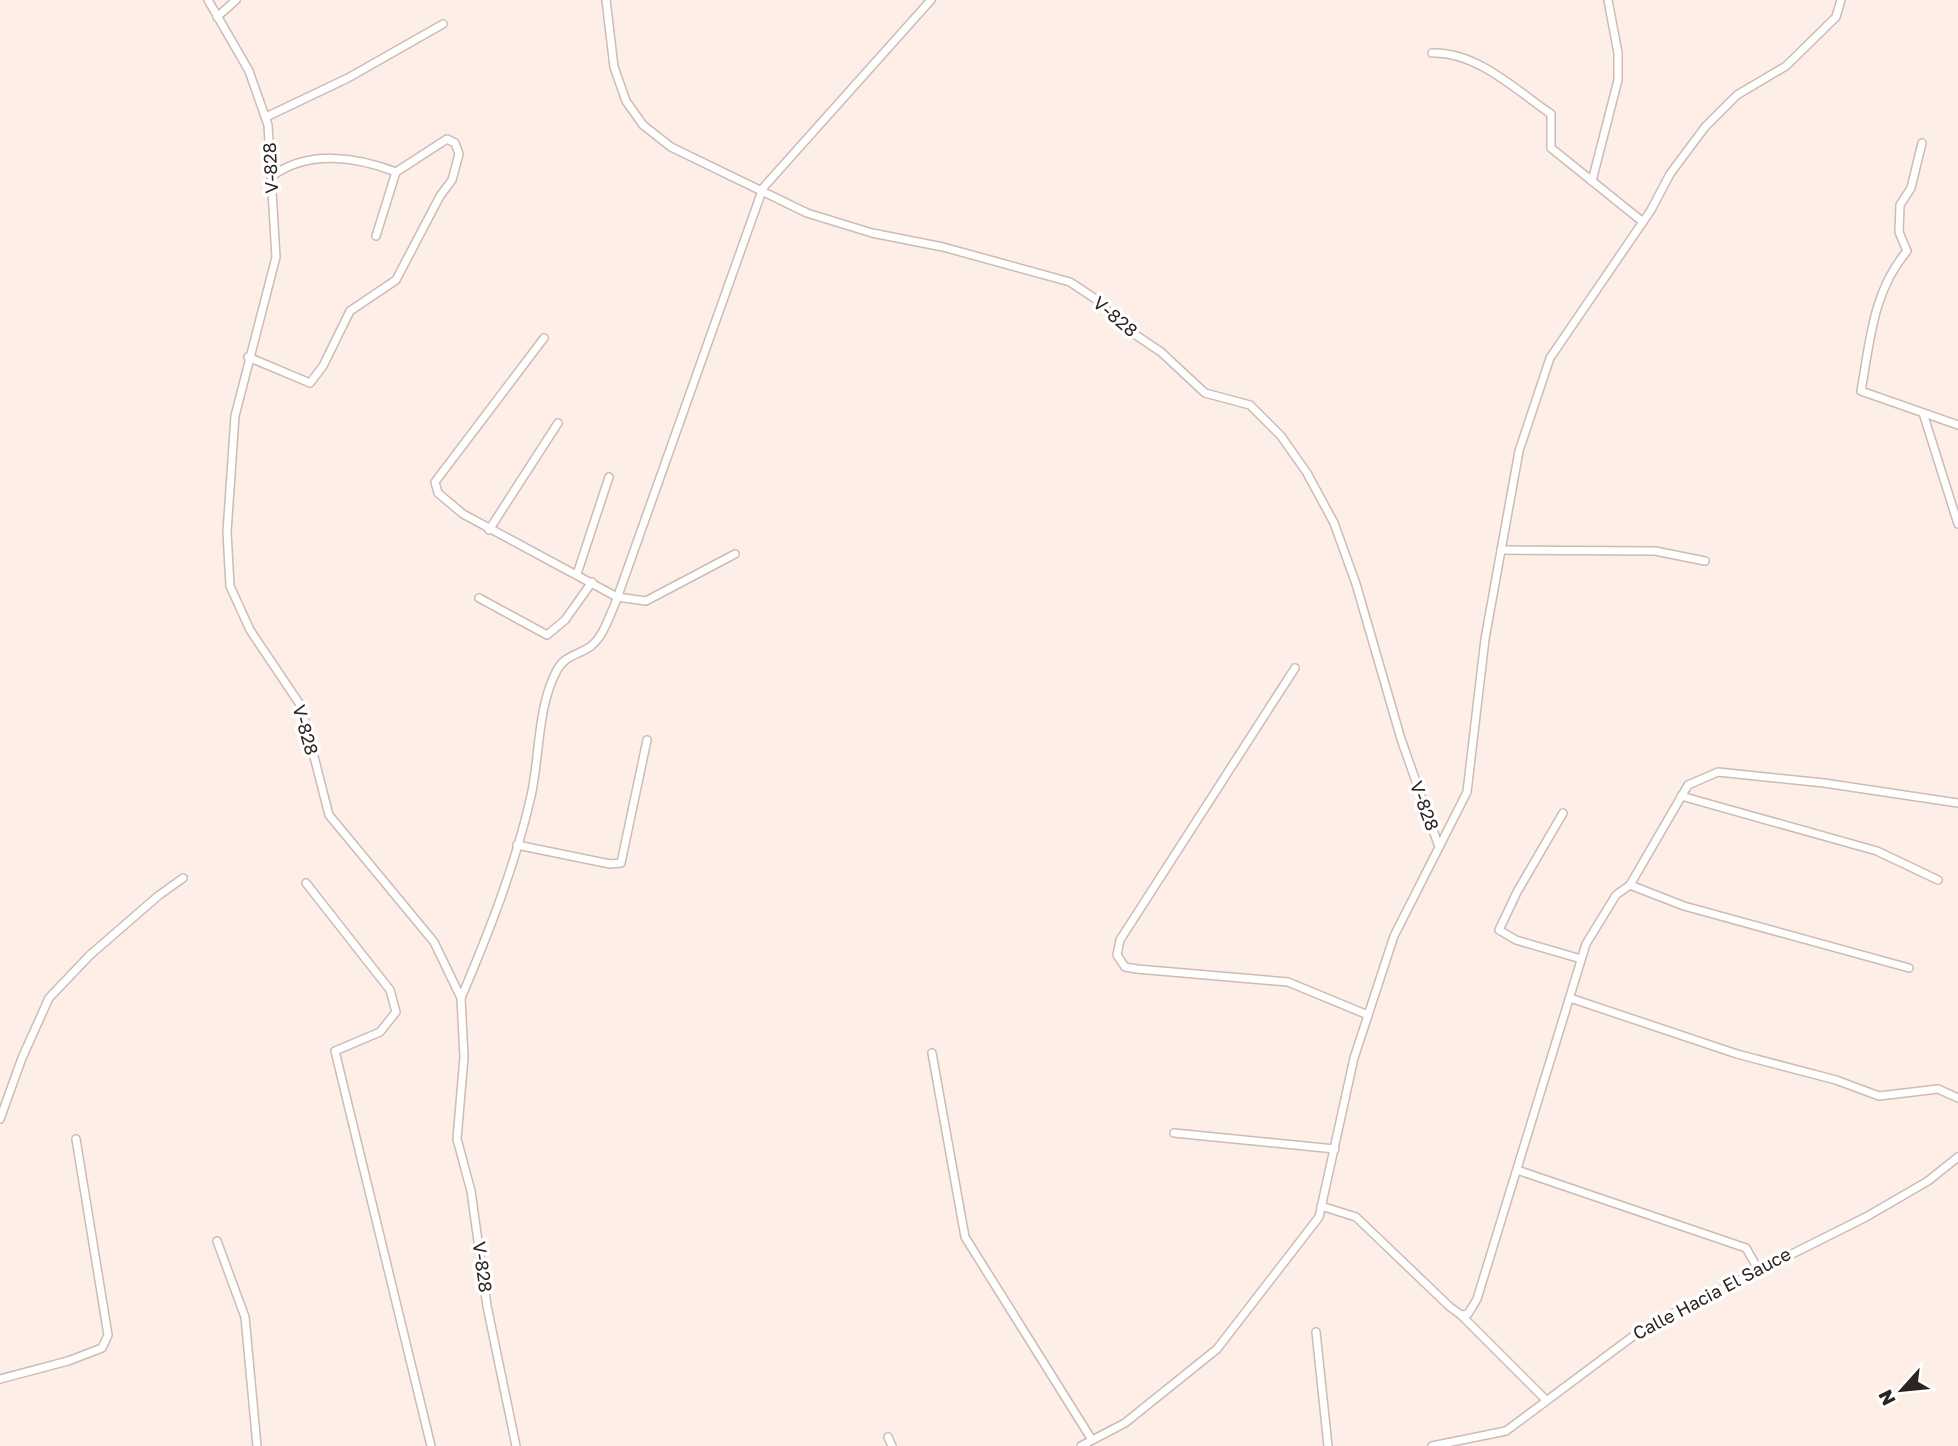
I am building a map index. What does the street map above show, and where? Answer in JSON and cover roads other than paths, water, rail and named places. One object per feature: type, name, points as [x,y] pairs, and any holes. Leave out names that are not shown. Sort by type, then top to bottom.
[{"type":"street","name":"V-828","points":[[208,0],[249,71],[266,117],[276,257],[248,357],[235,416],[227,532],[230,586],[250,630],[301,705],[328,816],[434,942],[461,998],[464,1057],[457,1139],[471,1192],[488,1306],[516,1446]]},
{"type":"street","points":[[217,18],[236,0]]},
{"type":"street","name":"V-828","points":[[606,0],[614,68],[626,100],[643,125],[671,147],[807,213],[872,233],[943,247],[1070,282],[1100,302],[1118,323],[1161,352],[1205,393],[1250,405],[1281,436],[1307,473],[1334,523],[1361,598],[1401,739],[1438,844]]},
{"type":"street","points":[[461,998],[490,931],[517,845],[557,668],[570,655],[593,645],[604,628],[762,192],[931,0]]},
{"type":"street","points":[[1592,181],[1618,80],[1618,53],[1608,0]]},
{"type":"street","points":[[1081,1446],[1125,1423],[1217,1349],[1319,1217],[1354,1058],[1394,936],[1466,792],[1485,639],[1519,451],[1550,358],[1643,222],[1670,174],[1705,127],[1737,95],[1786,66],[1836,17],[1841,0]]},
{"type":"street","points":[[266,117],[348,78],[443,24]]},
{"type":"street","points":[[1432,53],[1447,52],[1487,69],[1551,114],[1550,148],[1643,222]]},
{"type":"street","points":[[248,357],[310,383],[323,366],[350,312],[396,280],[440,196],[452,180],[459,154],[455,143],[447,139],[435,144],[396,172],[376,236]]},
{"type":"street","points":[[1922,143],[1911,188],[1900,205],[1899,232],[1907,251],[1892,269],[1878,297],[1861,391],[1958,425]]},
{"type":"street","points":[[271,177],[294,164],[341,157],[366,160],[396,172]]},
{"type":"street","points":[[544,338],[435,482],[438,492],[463,514],[489,530],[617,597],[646,601],[736,554]]},
{"type":"street","points":[[1923,412],[1958,524]]},
{"type":"street","points":[[489,530],[558,423]]},
{"type":"street","points":[[577,574],[609,477]]},
{"type":"street","points":[[1501,550],[1655,551],[1705,561]]},
{"type":"street","points":[[480,598],[547,635],[565,620],[592,582]]},
{"type":"street","points":[[1295,668],[1120,940],[1117,955],[1125,967],[1137,969],[1288,982],[1368,1015]]},
{"type":"street","points":[[517,845],[610,864],[621,863],[647,740]]},
{"type":"street","points":[[1461,1315],[1468,1314],[1477,1298],[1586,944],[1616,895],[1630,885],[1688,785],[1717,772],[1824,783],[1958,803]]},
{"type":"street","points":[[1681,796],[1877,850],[1938,880]]},
{"type":"street","points":[[1563,813],[1517,892],[1499,930],[1516,940],[1581,959]]},
{"type":"street","points":[[0,1119],[22,1058],[49,998],[90,955],[183,878]]},
{"type":"street","points":[[306,883],[390,990],[396,1012],[380,1032],[335,1051],[431,1446]]},
{"type":"street","points":[[1630,885],[1684,906],[1909,968]]},
{"type":"street","points":[[1570,998],[1737,1054],[1836,1080],[1880,1096],[1938,1089],[1958,1098]]},
{"type":"street","points":[[932,1053],[965,1237],[1092,1440]]},
{"type":"street","points":[[1174,1133],[1335,1149]]},
{"type":"street","points":[[0,1379],[68,1361],[102,1348],[108,1335],[76,1139]]},
{"type":"street","name":"Calle Hacia El Sauce","points":[[1432,1446],[1506,1431],[1644,1328],[1866,1217],[1928,1181],[1958,1157]]},
{"type":"street","points":[[1517,1170],[1746,1248],[1758,1269]]},
{"type":"street","points":[[1321,1206],[1356,1217],[1461,1315],[1546,1400]]},
{"type":"street","points":[[218,1241],[245,1317],[257,1446]]},
{"type":"street","points":[[1316,1332],[1328,1446]]},
{"type":"street","points":[[888,1437],[892,1446]]}]
